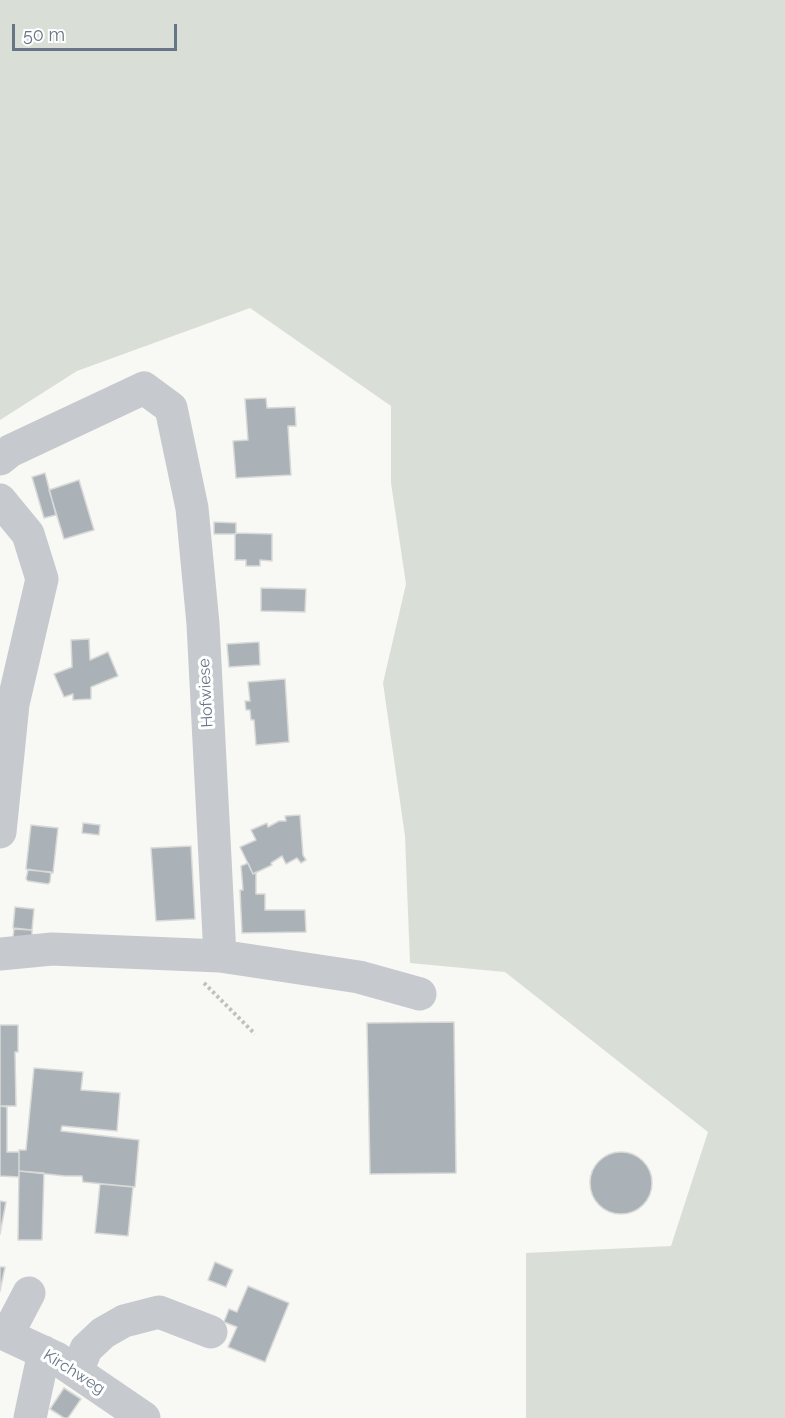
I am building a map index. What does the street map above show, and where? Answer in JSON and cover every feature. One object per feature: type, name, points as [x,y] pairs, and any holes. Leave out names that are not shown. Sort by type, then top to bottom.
[{"type":"street","name":"Hofwiese","points":[[0,459],[10,451],[144,388],[171,408],[192,508],[202,612],[209,967]]},
{"type":"street","points":[[0,500],[28,534],[42,579],[13,704],[0,832]]},
{"type":"street","points":[[0,954],[52,949],[209,967],[359,977],[420,994]]},
{"type":"street","points":[[3,1334],[29,1293]]},
{"type":"street","points":[[77,1372],[86,1348],[103,1333],[124,1321],[159,1312],[211,1332]]},
{"type":"street","name":"Kirchweg","points":[[3,1334],[56,1358],[144,1418]]},
{"type":"street","points":[[30,1418],[44,1352]]},
{"type":"path","points":[[209,967],[255,1034]]},
{"type":"shaded area","points":[[0,0],[785,0],[785,1418],[526,1418],[526,1253],[671,1246],[708,1132],[505,972],[410,963],[405,836],[383,683],[406,584],[391,483],[391,406],[250,308],[77,371],[0,420]]},
{"type":"building","points":[[266,398],[267,408],[295,407],[296,426],[288,426],[291,475],[236,478],[233,441],[248,440],[245,399]]},
{"type":"building","points":[[45,473],[56,515],[44,518],[32,477]]},
{"type":"building","points":[[79,480],[94,530],[64,539],[49,490]]},
{"type":"building","points":[[214,522],[236,523],[236,534],[214,534]]},
{"type":"building","points":[[236,533],[272,534],[272,561],[260,560],[260,566],[246,566],[246,560],[235,560]]},
{"type":"building","points":[[261,588],[306,589],[305,612],[261,611]]},
{"type":"building","points":[[89,639],[90,660],[108,652],[118,676],[91,687],[91,699],[73,700],[73,694],[64,697],[54,674],[72,667],[71,640]]},
{"type":"building","points":[[259,642],[260,665],[229,667],[227,644]]},
{"type":"building","points":[[285,679],[289,742],[256,745],[254,720],[251,720],[250,710],[246,710],[245,701],[250,701],[248,682]]},
{"type":"building","points":[[300,815],[303,855],[306,860],[301,863],[297,858],[286,864],[282,856],[271,863],[272,865],[253,874],[240,847],[256,840],[251,830],[267,823],[268,827],[279,821],[286,821],[285,816]]},
{"type":"building","points":[[83,823],[100,825],[99,835],[82,833]]},
{"type":"building","points":[[31,825],[58,828],[53,873],[26,869]]},
{"type":"building","points":[[191,846],[195,919],[156,921],[151,848]]},
{"type":"building","points":[[248,863],[253,874],[256,872],[256,894],[265,894],[265,910],[305,910],[306,932],[242,933],[241,866]]},
{"type":"building","points":[[28,870],[51,872],[50,882],[48,884],[28,881],[26,879]]},
{"type":"building","points":[[15,907],[34,909],[32,930],[13,928]]},
{"type":"building","points":[[14,929],[32,930],[32,940],[13,938]]},
{"type":"building","points":[[454,1022],[456,1173],[370,1174],[367,1023]]},
{"type":"building","points":[[0,1025],[18,1025],[18,1052],[15,1052],[16,1106],[0,1106]]},
{"type":"building","points":[[34,1068],[83,1072],[81,1090],[120,1093],[117,1131],[62,1126],[61,1131],[139,1140],[135,1187],[83,1182],[82,1176],[19,1171],[19,1150],[26,1150]]},
{"type":"building","points":[[0,1106],[7,1107],[7,1152],[19,1152],[19,1177],[0,1176]]},
{"type":"building","points":[[615,1152],[627,1152],[643,1161],[650,1171],[652,1183],[650,1195],[643,1205],[627,1214],[615,1214],[604,1209],[595,1200],[590,1189],[590,1177],[595,1166],[604,1157]]},
{"type":"building","points":[[19,1171],[44,1173],[42,1240],[18,1240]]},
{"type":"building","points":[[100,1184],[133,1187],[128,1236],[95,1233]]},
{"type":"building","points":[[0,1201],[6,1202],[0,1234]]},
{"type":"building","points":[[215,1262],[233,1270],[226,1287],[208,1280]]},
{"type":"building","points":[[0,1267],[5,1267],[0,1291]]},
{"type":"building","points":[[248,1286],[289,1303],[265,1362],[228,1347],[237,1327],[224,1322],[229,1309],[237,1312]]},
{"type":"building","points":[[64,1388],[81,1399],[68,1418],[50,1409]]}]
